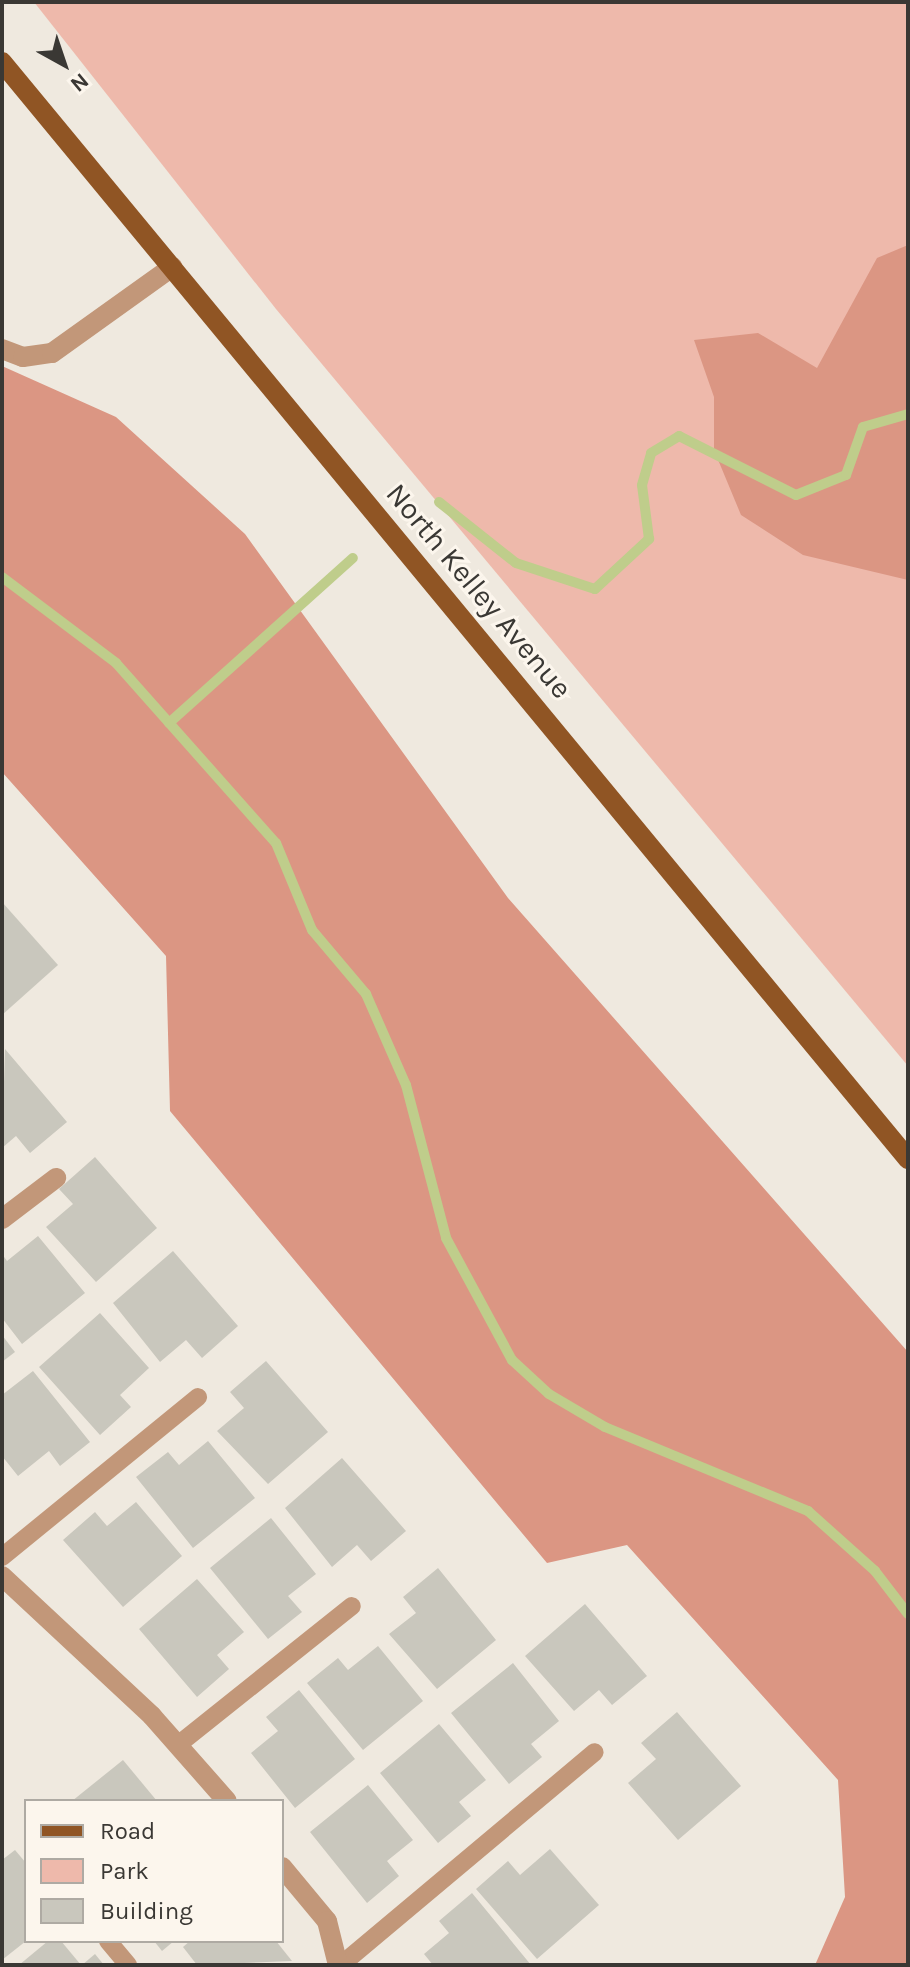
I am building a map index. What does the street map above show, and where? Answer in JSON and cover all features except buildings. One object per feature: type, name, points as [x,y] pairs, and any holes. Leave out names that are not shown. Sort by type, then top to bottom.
[{"type":"main road","name":"North Kelley Avenue","points":[[2,62],[908,1159]]},
{"type":"street","points":[[2,349],[23,357],[52,353],[172,267]]},
{"type":"street","points":[[2,1219],[56,1178]]},
{"type":"street","points":[[2,1576],[179,1744],[225,1799]]},
{"type":"street","points":[[284,1869],[327,1921],[339,1965]]},
{"type":"lane","points":[[2,1557],[198,1397]]},
{"type":"lane","points":[[179,1744],[352,1606]]},
{"type":"lane","points":[[339,1965],[595,1752]]},
{"type":"lane","points":[[110,1943],[128,1965]]},
{"type":"green space","points":[[34,2],[908,2],[908,1066],[276,309]]},
{"type":"shaded area","points":[[908,245],[908,580],[803,555],[741,515],[714,450],[714,397],[694,340],[758,333],[817,368],[877,258]]},
{"type":"shaded area","points":[[2,366],[116,417],[245,534],[508,898],[908,1352],[908,1965],[815,1965],[845,1897],[838,1780],[627,1545],[547,1563],[170,1111],[166,956],[2,772]]},
{"type":"waterway","points":[[439,502],[516,563],[595,589],[649,539],[642,485],[651,453],[679,436],[796,495],[846,475],[863,427],[908,414]]},
{"type":"waterway","points":[[169,723],[353,558]]},
{"type":"waterway","points":[[2,577],[116,663],[276,843],[312,930],[366,994],[406,1085],[446,1238],[512,1360],[549,1394],[605,1427],[808,1511],[875,1571],[908,1614]]}]
